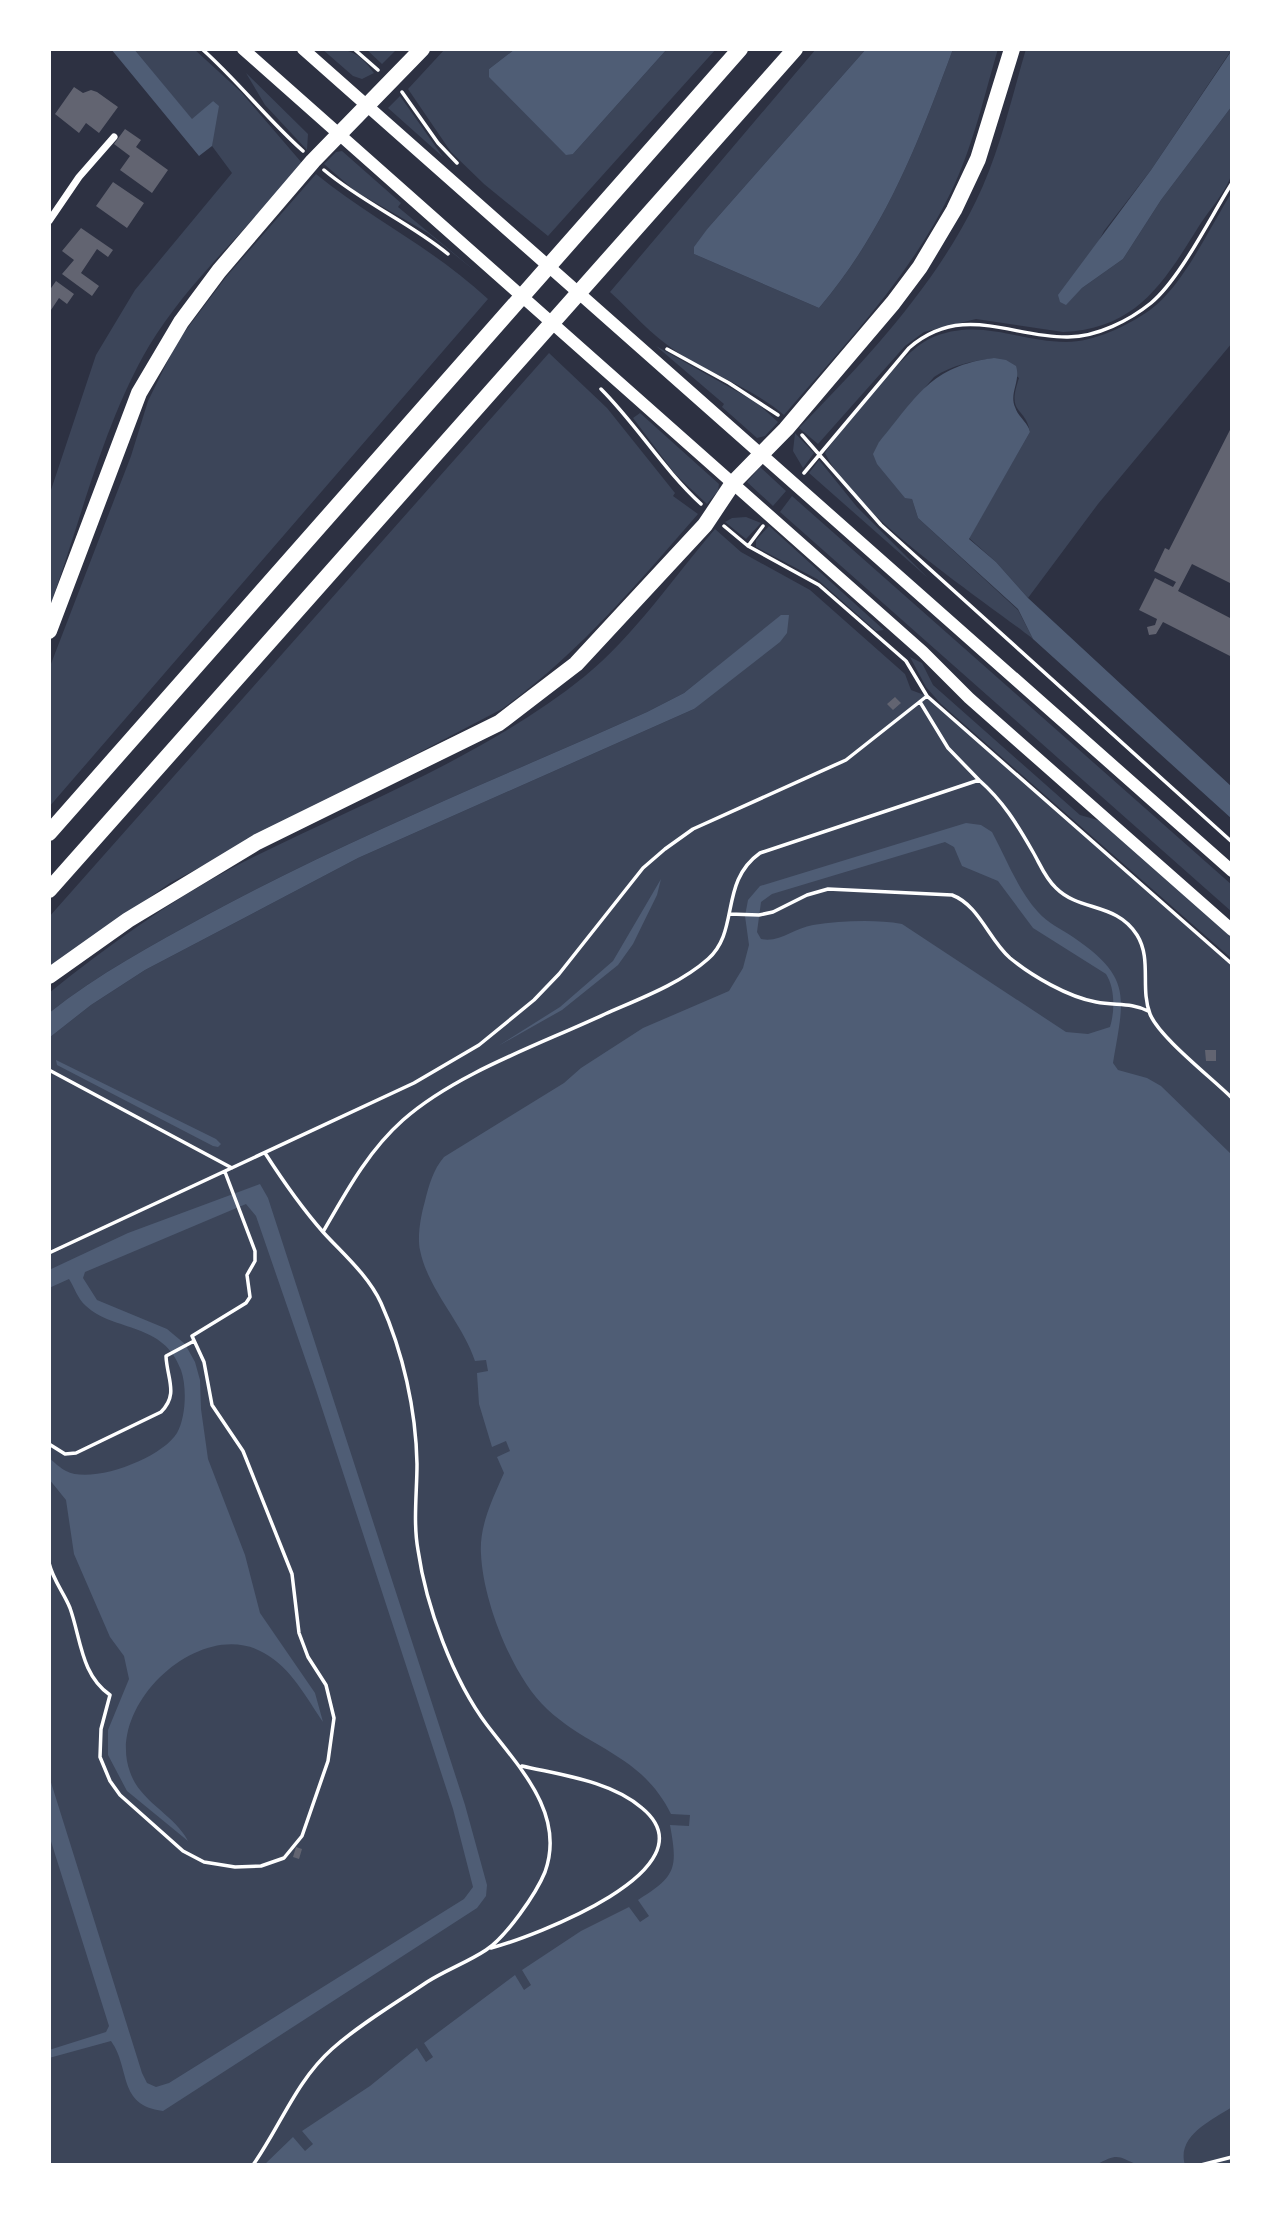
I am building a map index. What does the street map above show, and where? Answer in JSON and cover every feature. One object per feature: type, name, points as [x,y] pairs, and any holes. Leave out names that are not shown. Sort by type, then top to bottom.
[{"type":"highway","points":[[49,631],[139,393],[181,322],[219,271],[339,135],[422,49]]},
{"type":"highway","points":[[49,833],[740,49]]},
{"type":"highway","points":[[49,890],[794,49]]},
{"type":"highway","points":[[49,976],[128,920],[257,842],[461,742],[525,705],[568,671],[607,634],[712,514],[733,483],[790,425],[893,303],[939,237],[978,159],[1012,49]]},
{"type":"main road","points":[[243,49],[1232,930]]},
{"type":"main road","points":[[303,49],[1232,872]]},
{"type":"street","points":[[49,220],[79,177],[114,137]]},
{"type":"path","points":[[354,49],[407,97],[439,143],[462,168]]},
{"type":"path","points":[[795,485],[819,452],[909,348],[928,335],[951,328],[982,324],[1076,337],[1105,328],[1140,311],[1163,291],[1232,183]]},
{"type":"path","points":[[665,348],[766,405],[790,425],[819,452],[881,525],[1232,842]]},
{"type":"path","points":[[597,385],[631,421],[675,479],[712,514],[748,546],[819,585],[906,661],[927,696],[1232,964]]},
{"type":"path","points":[[748,546],[770,517]]},
{"type":"path","points":[[49,1253],[414,1083],[479,1045],[534,1000],[559,974],[643,868],[665,849],[693,829],[846,760],[927,696]]},
{"type":"path","points":[[920,702],[948,748],[999,797],[1057,889],[1078,901],[1108,910],[1136,934],[1144,948],[1149,1012],[1161,1030],[1232,1098]]},
{"type":"path","points":[[323,1232],[355,1177],[404,1119],[425,1103],[481,1072],[650,993],[699,966],[718,948],[738,875],[746,863],[760,853],[979,780]]},
{"type":"path","points":[[729,914],[759,915],[828,889],[952,895],[965,902],[997,945],[1018,963],[1070,993],[1109,1004],[1126,1003],[1149,1012]]},
{"type":"path","points":[[49,1070],[232,1168]]},
{"type":"path","points":[[265,1153],[295,1198],[367,1280],[380,1302],[397,1348],[412,1410],[417,1460],[417,1549],[426,1585],[455,1670],[468,1698],[522,1766],[541,1805],[551,1849],[544,1874],[530,1898],[489,1948]]},
{"type":"path","points":[[49,1563],[70,1607],[85,1665],[101,1689],[110,1695],[102,1729],[100,1757],[110,1781],[120,1795],[183,1851],[204,1862],[235,1867],[261,1866],[284,1858],[302,1836],[328,1761],[334,1718],[326,1685],[308,1657],[299,1633],[292,1574],[243,1451],[212,1405],[204,1362],[192,1336],[246,1303],[250,1297],[247,1275],[255,1261],[255,1251],[241,1209],[224,1171]]},
{"type":"path","points":[[49,1444],[65,1454],[76,1453],[161,1412],[171,1402],[173,1391],[166,1360],[168,1354],[194,1341]]},
{"type":"path","points":[[253,2165],[276,2133],[309,2072],[333,2048],[429,1981],[489,1948],[518,1941],[621,1889],[655,1859],[660,1845],[654,1822],[645,1809],[630,1798],[595,1784],[522,1766]]},
{"type":"path","points":[[1201,2165],[1231,2158]]},
{"type":"path","points":[[1223,2165],[1231,2158]]},
{"type":"shaded area","points":[[111,49],[134,49],[192,119],[213,101],[219,106],[212,146],[199,156]]},
{"type":"shaded area","points":[[134,49],[194,49],[241,92],[302,163],[183,297],[149,346],[105,441],[49,609],[49,496],[96,355],[135,290],[232,173],[212,146],[213,101],[192,120]]},
{"type":"shaded area","points":[[322,49],[352,52],[374,73],[362,79],[353,76]]},
{"type":"shaded area","points":[[366,49],[397,49],[382,64]]},
{"type":"shaded area","points":[[445,49],[515,49],[489,69],[573,154],[667,49],[716,49],[548,236],[484,184],[451,152],[408,89]]},
{"type":"shaded area","points":[[515,49],[667,49],[573,154],[566,155],[489,77],[489,69]]},
{"type":"shaded area","points":[[816,49],[866,49],[708,228],[694,254],[819,308],[863,248],[898,185],[927,119],[953,49],[998,49],[966,157],[935,223],[875,309],[784,415],[759,397],[667,345],[610,292]]},
{"type":"shaded area","points":[[866,49],[953,49],[927,119],[898,185],[863,248],[819,308],[694,254],[694,247],[708,228]]},
{"type":"shaded area","points":[[1026,49],[1232,49],[1151,170],[1104,231],[1066,304],[1082,288],[1123,259],[1161,200],[1232,106],[1234,161],[1228,182],[1173,266],[1146,299],[1129,312],[1111,322],[1089,329],[1063,332],[976,319],[924,332],[905,346],[818,444],[799,428],[897,322],[940,263],[976,201],[998,146]]},
{"type":"shaded area","points":[[1232,50],[1232,106],[1161,200],[1123,259],[1082,288],[1066,305],[1060,302],[1058,295],[1151,170]]},
{"type":"shaded area","points":[[246,73],[308,134],[307,150],[265,105]]},
{"type":"shaded area","points":[[400,96],[443,157],[388,108]]},
{"type":"shaded area","points":[[342,151],[401,203],[398,207],[480,275],[428,233],[355,191],[324,164],[336,152]]},
{"type":"shaded area","points":[[316,174],[446,264],[488,299],[49,807],[49,669],[131,456],[148,401],[177,342],[226,277]]},
{"type":"shaded area","points":[[1232,192],[1232,343],[1098,504],[1028,598],[996,562],[969,538],[1030,432],[1028,423],[1015,405],[1019,378],[994,358],[948,369],[934,377],[879,442],[912,499],[918,518],[1018,610],[1033,639],[889,528],[840,477],[825,453],[889,374],[929,339],[964,330],[981,330],[1048,341],[1077,341],[1110,332],[1141,316],[1174,286]]},
{"type":"shaded area","points":[[656,346],[756,402],[778,422],[765,436],[757,438],[722,407],[724,404]]},
{"type":"shaded area","points":[[549,353],[607,408],[675,493],[673,496],[698,514],[581,642],[502,709],[170,883],[49,968],[49,917]]},
{"type":"shaded area","points":[[994,358],[1006,360],[1016,366],[1014,402],[1016,411],[1030,432],[969,539],[996,562],[1028,598],[1232,787],[1232,819],[1033,639],[1018,609],[918,518],[912,499],[905,498],[877,464],[873,454],[879,442],[927,386],[954,368]]},
{"type":"shaded area","points":[[640,413],[719,484],[718,491],[707,504],[675,474],[633,418]]},
{"type":"shaded area","points":[[795,433],[814,453],[803,468],[793,451]]},
{"type":"shaded area","points":[[819,460],[857,507],[928,578],[809,473]]},
{"type":"shaded area","points":[[760,467],[786,491],[773,506],[747,482]]},
{"type":"shaded area","points":[[792,496],[1232,885],[1232,912],[780,512]]},
{"type":"shaded area","points":[[746,517],[761,523],[746,539],[725,522],[732,518]]},
{"type":"shaded area","points":[[769,526],[884,630],[876,631],[817,579],[756,547],[756,540]]},
{"type":"shaded area","points":[[715,529],[741,552],[810,590],[905,674],[911,690],[927,696],[1232,965],[1232,2165],[49,2165],[49,1038],[91,1005],[145,970],[358,858],[694,709],[781,616],[684,693],[647,712],[370,834],[261,887],[126,961],[49,1013],[49,993],[138,926],[232,868],[459,758],[545,706],[585,676],[620,643]]},
{"type":"shaded area","points":[[781,615],[789,615],[787,633],[780,642],[694,709],[358,858],[145,970],[91,1005],[49,1038],[49,1013],[87,985],[146,949],[315,860],[684,693]]},
{"type":"shaded area","points":[[910,657],[922,663],[933,685],[1080,815],[1101,821],[1232,937],[1232,959],[941,704],[926,687]]},
{"type":"shaded area","points":[[966,823],[981,825],[992,832],[1018,884],[1038,912],[1092,951],[1115,977],[1121,1005],[1113,1063],[1118,1070],[1147,1078],[1161,1086],[1232,1155],[1232,2107],[1206,2123],[1191,2137],[1184,2155],[1185,2165],[1143,2166],[1114,2157],[1096,2165],[264,2165],[293,2137],[305,2151],[313,2144],[302,2131],[370,2086],[417,2048],[426,2062],[433,2057],[424,2043],[515,1975],[524,1990],[531,1985],[522,1970],[581,1931],[629,1907],[640,1922],[649,1916],[638,1900],[660,1884],[671,1870],[674,1852],[670,1825],[689,1826],[690,1815],[671,1814],[659,1794],[630,1765],[547,1709],[534,1695],[511,1658],[487,1593],[481,1554],[482,1533],[504,1473],[497,1457],[510,1451],[506,1441],[492,1447],[479,1404],[477,1373],[488,1371],[486,1360],[475,1361],[430,1279],[420,1250],[419,1232],[430,1183],[444,1157],[564,1083],[581,1068],[643,1028],[729,991],[743,968],[749,945],[745,916],[748,900],[760,886]],"holes":[[[945,842],[954,847],[962,866],[998,881],[1033,928],[1106,974],[1113,1000],[1110,1027],[1088,1034],[1066,1032],[902,924],[869,921],[824,924],[768,940],[761,939],[757,932],[761,902],[772,894]]]},
{"type":"shaded area","points":[[661,879],[657,895],[633,944],[618,965],[562,1010],[498,1046],[560,1007],[613,961]]},
{"type":"shaded area","points":[[56,1060],[216,1139],[221,1144],[218,1147],[213,1146],[57,1065]]},
{"type":"shaded area","points":[[260,1184],[268,1198],[465,1805],[487,1885],[486,1896],[477,1908],[163,2111],[148,2107],[132,2094],[111,2041],[49,2058],[49,2050],[106,2032],[109,2026],[49,1835],[49,1776],[142,2073],[147,2083],[156,2087],[169,2083],[464,1899],[473,1887],[453,1809],[316,1390],[256,1216],[246,1204],[85,1272],[83,1278],[97,1300],[167,1329],[185,1344],[195,1362],[200,1380],[208,1459],[245,1555],[260,1613],[315,1693],[323,1722],[297,1684],[274,1659],[239,1645],[213,1647],[187,1657],[164,1674],[145,1695],[132,1720],[126,1746],[130,1772],[135,1783],[149,1800],[175,1823],[188,1841],[127,1791],[108,1755],[108,1730],[129,1679],[124,1656],[110,1637],[74,1554],[66,1500],[49,1479],[49,1458],[64,1470],[78,1474],[109,1472],[142,1460],[169,1442],[177,1433],[184,1411],[184,1385],[181,1370],[163,1343],[97,1314],[83,1303],[69,1279],[49,1288],[49,1270],[128,1233]]},
{"type":"building","points":[[74,87],[83,93],[91,90],[97,92],[118,107],[99,133],[86,123],[79,133],[55,114]]},
{"type":"building","points":[[125,129],[141,140],[136,147],[168,170],[152,193],[120,170],[130,156],[114,144]]},
{"type":"building","points":[[113,182],[144,203],[127,228],[96,206]]},
{"type":"building","points":[[81,228],[113,250],[108,257],[97,249],[81,273],[99,286],[92,296],[62,274],[74,260],[62,251]]},
{"type":"building","points":[[56,281],[74,294],[67,304],[59,298],[49,313],[49,291]]},
{"type":"building","points":[[1232,426],[1232,584],[1192,564],[1178,591],[1232,619],[1232,657],[1163,622],[1156,634],[1149,635],[1147,627],[1155,625],[1157,619],[1139,610],[1155,578],[1173,587],[1176,582],[1154,571],[1165,548],[1169,550]]},
{"type":"building","points":[[895,697],[901,703],[893,710],[887,704]]},
{"type":"building","points":[[1205,1050],[1216,1050],[1216,1061],[1206,1061]]},
{"type":"building","points":[[296,1847],[302,1849],[299,1859],[293,1857]]}]
